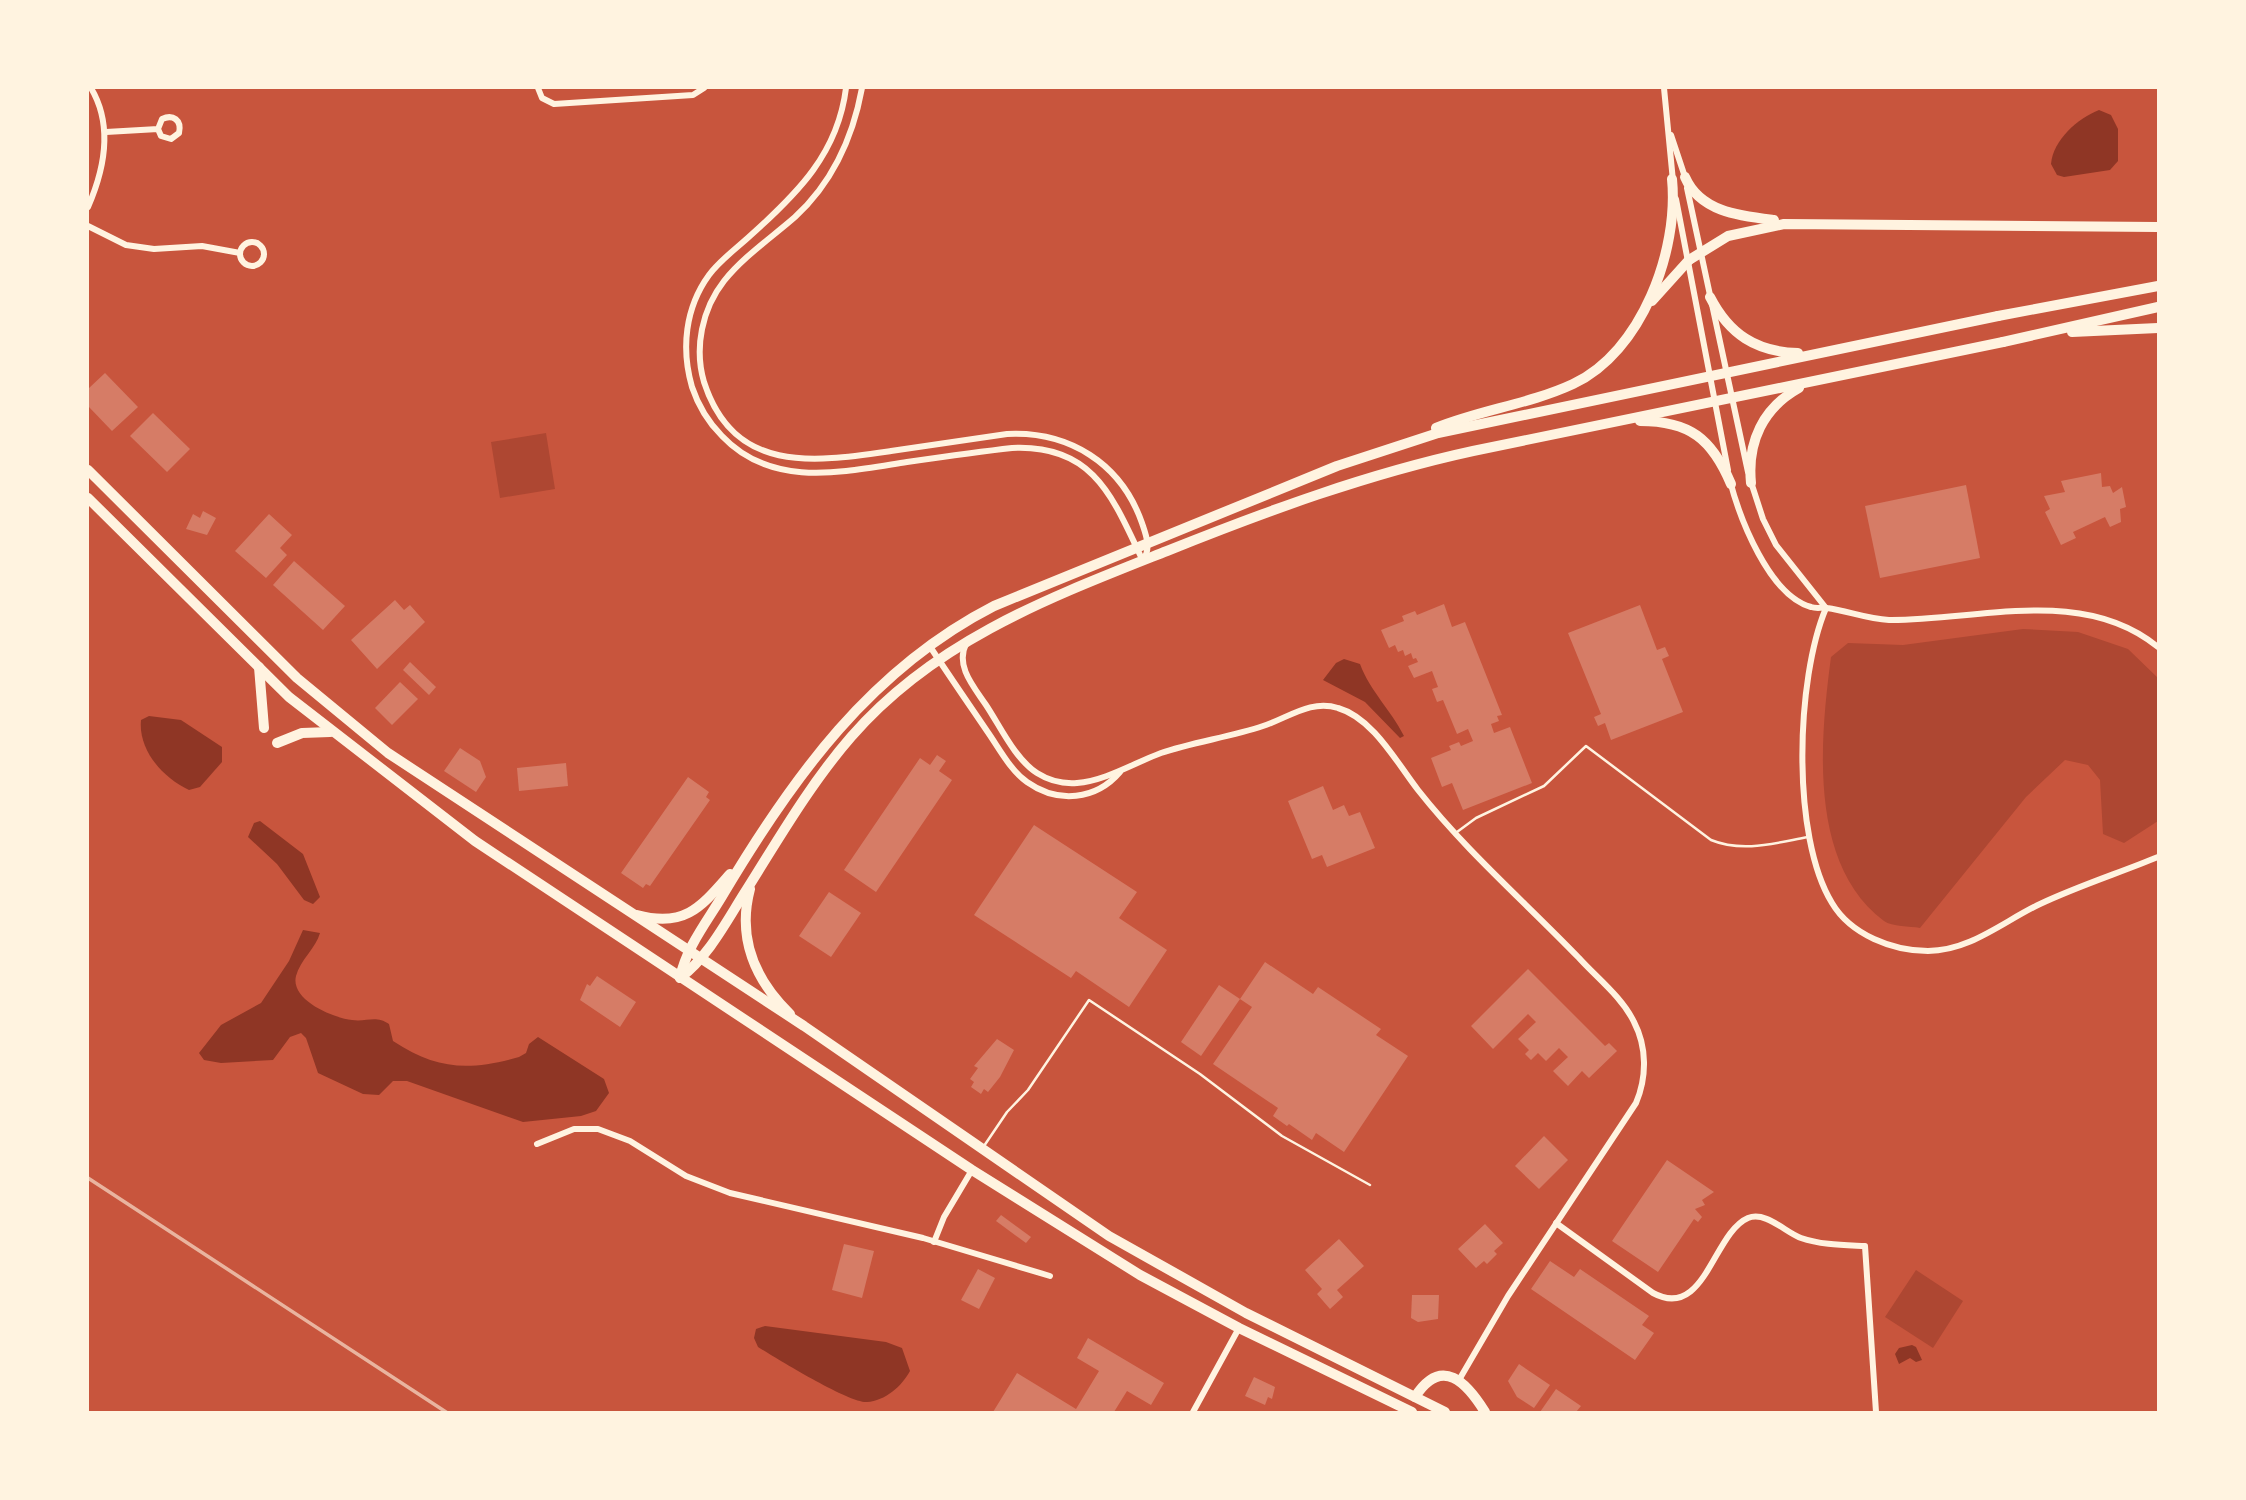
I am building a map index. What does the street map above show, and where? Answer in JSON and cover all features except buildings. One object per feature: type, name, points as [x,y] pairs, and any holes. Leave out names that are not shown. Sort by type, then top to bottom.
[{"type":"highway","points":[[1685,177],[1699,198],[1721,210],[1764,219],[1822,223],[2158,227]]},
{"type":"highway","points":[[1689,260],[1700,250],[1728,236],[1755,228],[1822,223]]},
{"type":"highway","points":[[1998,316],[2158,286]]},
{"type":"highway","points":[[2003,342],[2158,307]]},
{"type":"highway","points":[[2003,342],[2089,330],[2158,328]]},
{"type":"main road","points":[[1640,317],[1670,243],[1674,217],[1672,179]]},
{"type":"main road","points":[[1411,441],[1457,420],[1573,384],[1613,354],[1640,317],[1689,260]]},
{"type":"main road","points":[[1710,297],[1732,329],[1755,346],[1785,352],[1823,351]]},
{"type":"main road","points":[[680,978],[690,951],[740,864],[838,728],[880,684],[929,645],[994,606],[1337,466],[1411,441],[1504,417],[1998,316]]},
{"type":"main road","points":[[680,978],[702,958],[845,744],[889,698],[938,659],[971,637],[1028,608],[1298,499],[1356,481],[1455,455],[2003,342]]},
{"type":"main road","points":[[1751,483],[1752,449],[1763,421],[1782,399],[1814,381]]},
{"type":"main road","points":[[1612,423],[1661,422],[1690,430],[1714,453],[1731,484]]},
{"type":"main road","points":[[88,470],[269,650],[345,720],[388,753],[804,1026],[1109,1236],[1178,1277],[1445,1412]]},
{"type":"main road","points":[[88,498],[259,667],[333,732],[475,841],[972,1170],[1140,1275],[1239,1328],[1409,1412]]},
{"type":"main road","points":[[259,667],[264,728]]},
{"type":"main road","points":[[277,743],[302,733],[333,732]]},
{"type":"main road","points":[[635,915],[669,919],[695,911],[740,864]]},
{"type":"main road","points":[[757,873],[745,914],[751,957],[772,994],[804,1026]]},
{"type":"main road","points":[[1415,1397],[1426,1383],[1445,1376],[1459,1380],[1468,1387],[1485,1412]]},
{"type":"street","points":[[88,207],[99,172],[106,132],[102,109],[91,88]]},
{"type":"street","points":[[538,88],[542,98],[554,104],[693,94],[704,88]]},
{"type":"street","points":[[614,88],[614,98]]},
{"type":"street","points":[[846,88],[835,135],[807,182],[717,265],[697,296],[685,343],[690,379],[703,414],[730,445],[770,467],[794,473],[845,472],[1012,448],[1036,448],[1059,454],[1082,465],[1107,489],[1143,561]]},
{"type":"street","points":[[862,88],[848,139],[825,182],[805,208],[741,264],[711,301],[701,336],[700,366],[715,406],[737,435],[757,447],[791,459],[843,457],[1007,434],[1033,434],[1068,442],[1099,460],[1124,487],[1137,510],[1148,543],[1143,561]]},
{"type":"street","points":[[1664,88],[1672,179],[1731,484],[1745,530],[1765,564],[1801,602],[1815,608],[1886,620],[2049,610],[2077,612],[2120,624],[2158,647]]},
{"type":"street","points":[[106,132],[158,129]]},
{"type":"street","points":[[1669,130],[1685,177],[1751,483],[1763,519],[1776,545],[1826,608]]},
{"type":"street","points":[[88,226],[126,245],[153,248],[202,247],[240,253]]},
{"type":"street","points":[[251,242],[259,244],[265,254],[262,262],[252,266],[244,264],[240,253],[243,246],[251,242]]},
{"type":"street","points":[[1826,608],[1813,644],[1804,709],[1803,775],[1811,837],[1823,885],[1840,914],[1865,934],[1896,947],[1913,950],[1959,946],[2047,901],[2158,858]]},
{"type":"street","points":[[971,637],[962,652],[966,673],[1033,770],[1066,783],[1083,782],[1120,772],[1174,749],[1263,726],[1317,705],[1329,705],[1352,714],[1370,730],[1454,835],[1609,990],[1632,1017],[1642,1042],[1643,1083],[1636,1104],[1556,1223],[1459,1380]]},
{"type":"street","points":[[929,645],[1014,771],[1028,783],[1056,795],[1075,796],[1108,785],[1120,772]]},
{"type":"street","points":[[537,1144],[574,1129],[598,1129],[630,1141],[671,1169],[715,1188],[934,1242],[1049,1276]]},
{"type":"street","points":[[934,1242],[944,1217],[972,1170]]},
{"type":"street","points":[[1556,1223],[1653,1293],[1669,1299],[1685,1294],[1699,1282],[1734,1230],[1746,1219],[1763,1217],[1802,1239],[1865,1246],[1876,1412]]},
{"type":"street","points":[[1192,1412],[1239,1328]]},
{"type":"street","points":[[1409,1412],[1415,1397]]},
{"type":"lane","points":[[1454,835],[1476,818],[1544,786],[1586,746],[1711,840],[1746,847],[1811,837]]},
{"type":"lane","points":[[982,1149],[1007,1112],[1028,1090],[1089,1000],[1200,1074],[1282,1136],[1370,1185]]},
{"type":"shaded area","points":[[2099,110],[2111,115],[2118,129],[2118,161],[2110,170],[2064,177],[2057,175],[2051,164],[2056,147],[2075,124]]},
{"type":"shaded area","points":[[546,433],[555,489],[500,498],[491,442]]},
{"type":"shaded area","points":[[2023,629],[2078,632],[2128,649],[2158,678],[2158,821],[2124,843],[2103,834],[2100,780],[2088,765],[2065,760],[2026,797],[1920,928],[1887,923],[1859,897],[1842,867],[1831,834],[1823,762],[1831,657],[1848,643],[1903,645]]},
{"type":"shaded area","points":[[1344,659],[1360,664],[1369,683],[1404,736],[1400,738],[1365,702],[1323,680],[1336,663]]},
{"type":"shaded area","points":[[149,716],[181,720],[222,747],[222,762],[200,787],[189,790],[179,785],[154,762],[141,731],[141,720]]},
{"type":"shaded area","points":[[260,821],[303,854],[320,897],[313,904],[304,900],[277,864],[248,837],[254,823]]},
{"type":"shaded area","points":[[303,930],[320,933],[298,970],[296,985],[306,1000],[324,1012],[352,1020],[384,1021],[389,1024],[393,1041],[424,1058],[454,1065],[469,1066],[519,1057],[526,1053],[529,1044],[538,1037],[604,1079],[609,1093],[596,1111],[581,1116],[523,1122],[407,1081],[393,1081],[379,1095],[363,1094],[318,1073],[306,1038],[301,1033],[290,1037],[273,1060],[221,1063],[204,1060],[199,1053],[221,1025],[261,1003],[289,961]]},
{"type":"shaded area","points":[[1916,1270],[1963,1301],[1933,1348],[1885,1317]]},
{"type":"shaded area","points":[[765,1326],[886,1342],[902,1348],[910,1371],[898,1387],[886,1396],[867,1402],[858,1400],[813,1379],[758,1347],[754,1338],[756,1329]]},
{"type":"shaded area","points":[[1912,1345],[1916,1347],[1922,1360],[1916,1362],[1910,1358],[1899,1364],[1895,1354],[1899,1348]]},
{"type":"railway","points":[[88,1178],[446,1412]]}]
